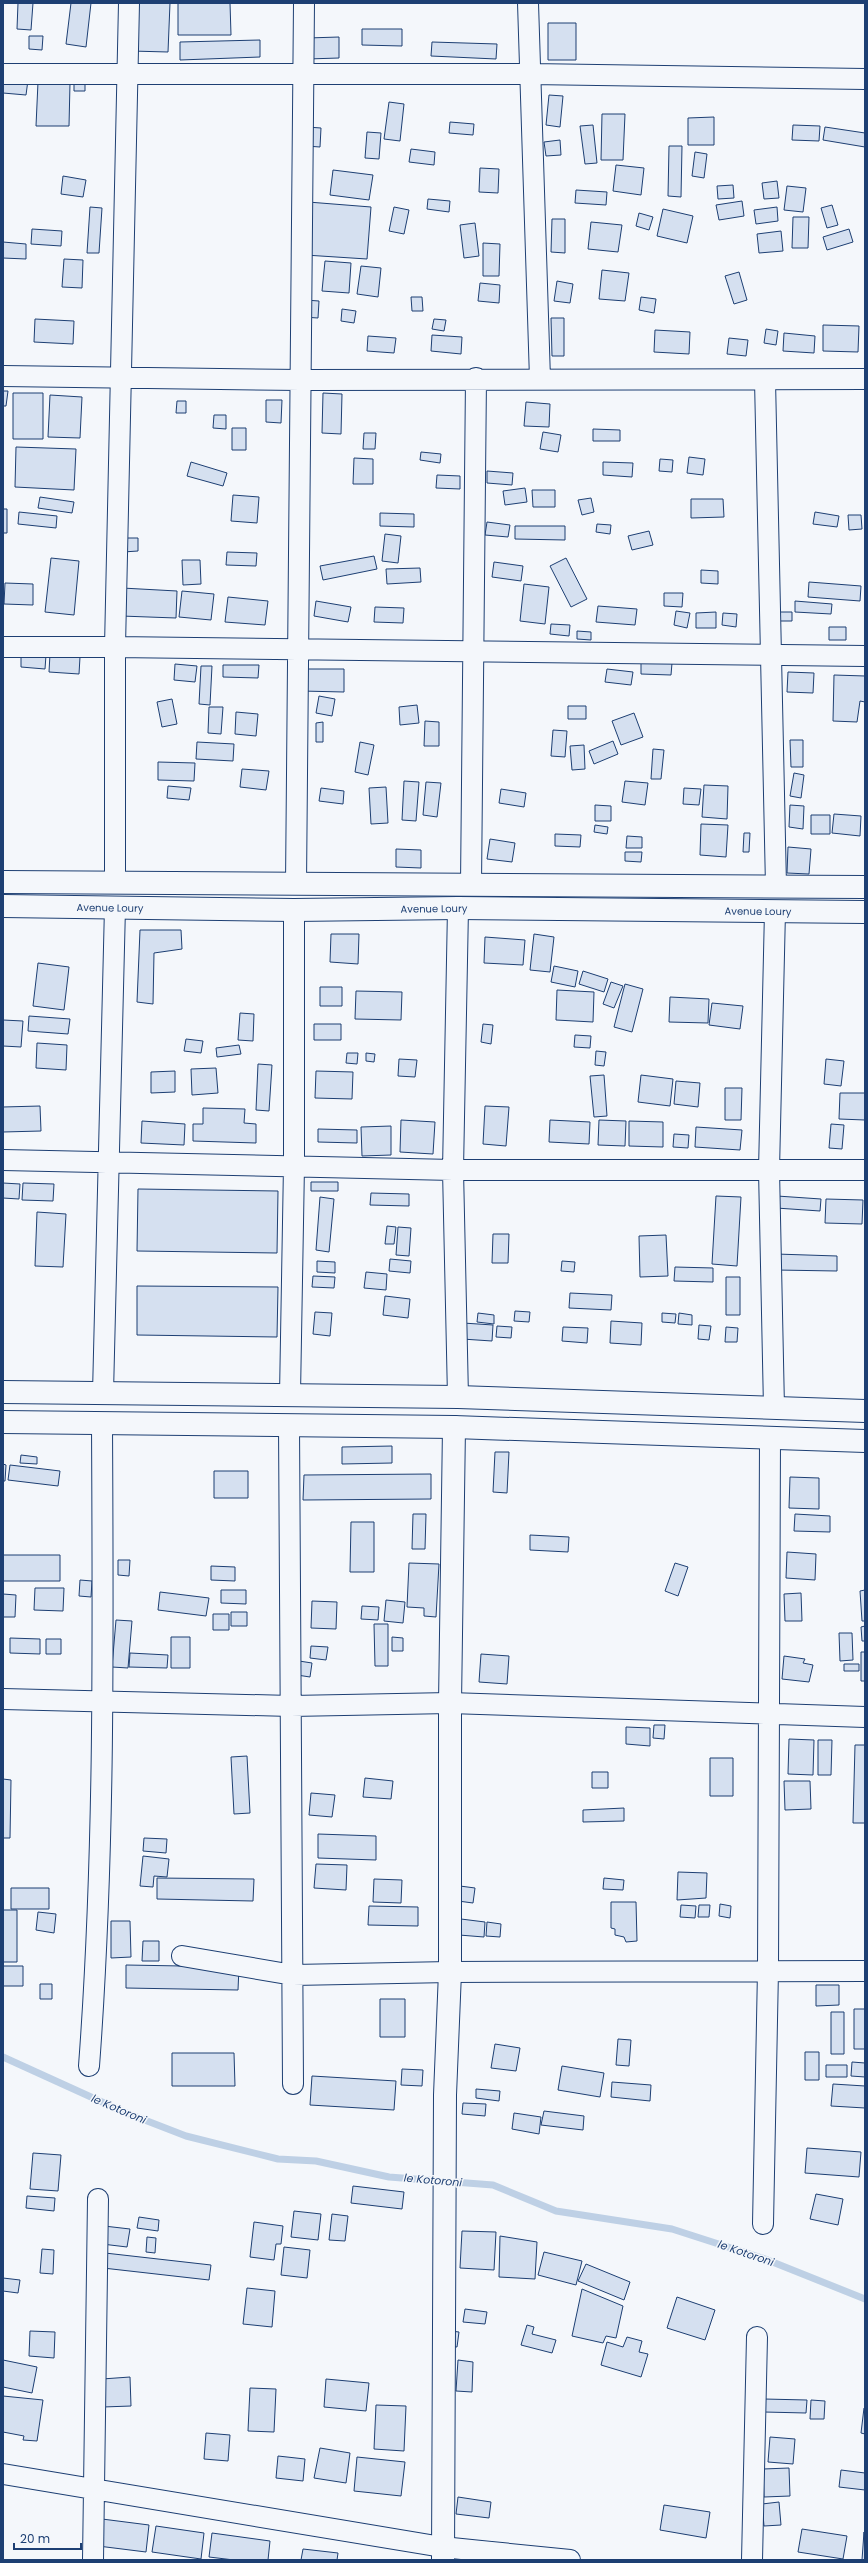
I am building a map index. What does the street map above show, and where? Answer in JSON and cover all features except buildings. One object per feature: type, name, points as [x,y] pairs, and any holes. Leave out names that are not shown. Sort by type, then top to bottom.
[{"type":"main road","points":[[3,882],[865,887]]},
{"type":"main road","name":"Avenue Loury","points":[[3,906],[294,910],[458,908],[865,912]]},
{"type":"main road","points":[[3,1392],[458,1397],[865,1411]]},
{"type":"main road","points":[[3,1422],[454,1428],[770,1439],[865,1440]]},
{"type":"main road","points":[[442,2554],[446,2232],[445,2095],[450,1972],[450,1703],[454,1428]]},
{"type":"street","points":[[115,883],[115,646],[123,377],[129,3]]},
{"type":"street","points":[[296,884],[302,74],[304,3]]},
{"type":"street","points":[[528,3],[540,379]]},
{"type":"street","points":[[3,74],[531,74],[865,79]]},
{"type":"street","points":[[3,376],[300,380],[476,378],[765,380],[865,378]]},
{"type":"street","points":[[471,885],[476,378]]},
{"type":"street","points":[[765,380],[776,886]]},
{"type":"street","points":[[3,647],[115,646],[298,650],[865,656]]},
{"type":"street","points":[[103,1393],[110,1161],[115,907]]},
{"type":"street","points":[[458,908],[453,1170],[458,1397]]},
{"type":"street","points":[[290,1395],[294,1165],[294,910]]},
{"type":"street","points":[[774,1408],[769,1170],[775,911]]},
{"type":"street","points":[[3,1160],[294,1165],[453,1170],[865,1170]]},
{"type":"street","points":[[89,2066],[96,1964],[104,1702],[102,1423]]},
{"type":"street","points":[[288,1425],[293,2084]]},
{"type":"street","points":[[763,2224],[768,1970],[770,1439]]},
{"type":"street","points":[[3,1699],[291,1706],[450,1703],[769,1715],[865,1717]]},
{"type":"street","points":[[182,1956],[293,1975],[450,1972],[768,1970],[865,1971]]},
{"type":"street","points":[[93,2560],[98,2199]]},
{"type":"street","points":[[752,2560],[757,2337]]},
{"type":"street","points":[[3,2474],[442,2554],[570,2560]]},
{"type":"waterway","name":"le Kotoroni","points":[[3,2057],[124,2112],[186,2136],[278,2159],[316,2161],[389,2177],[493,2185],[556,2211],[672,2229],[765,2259],[865,2299]]}]
